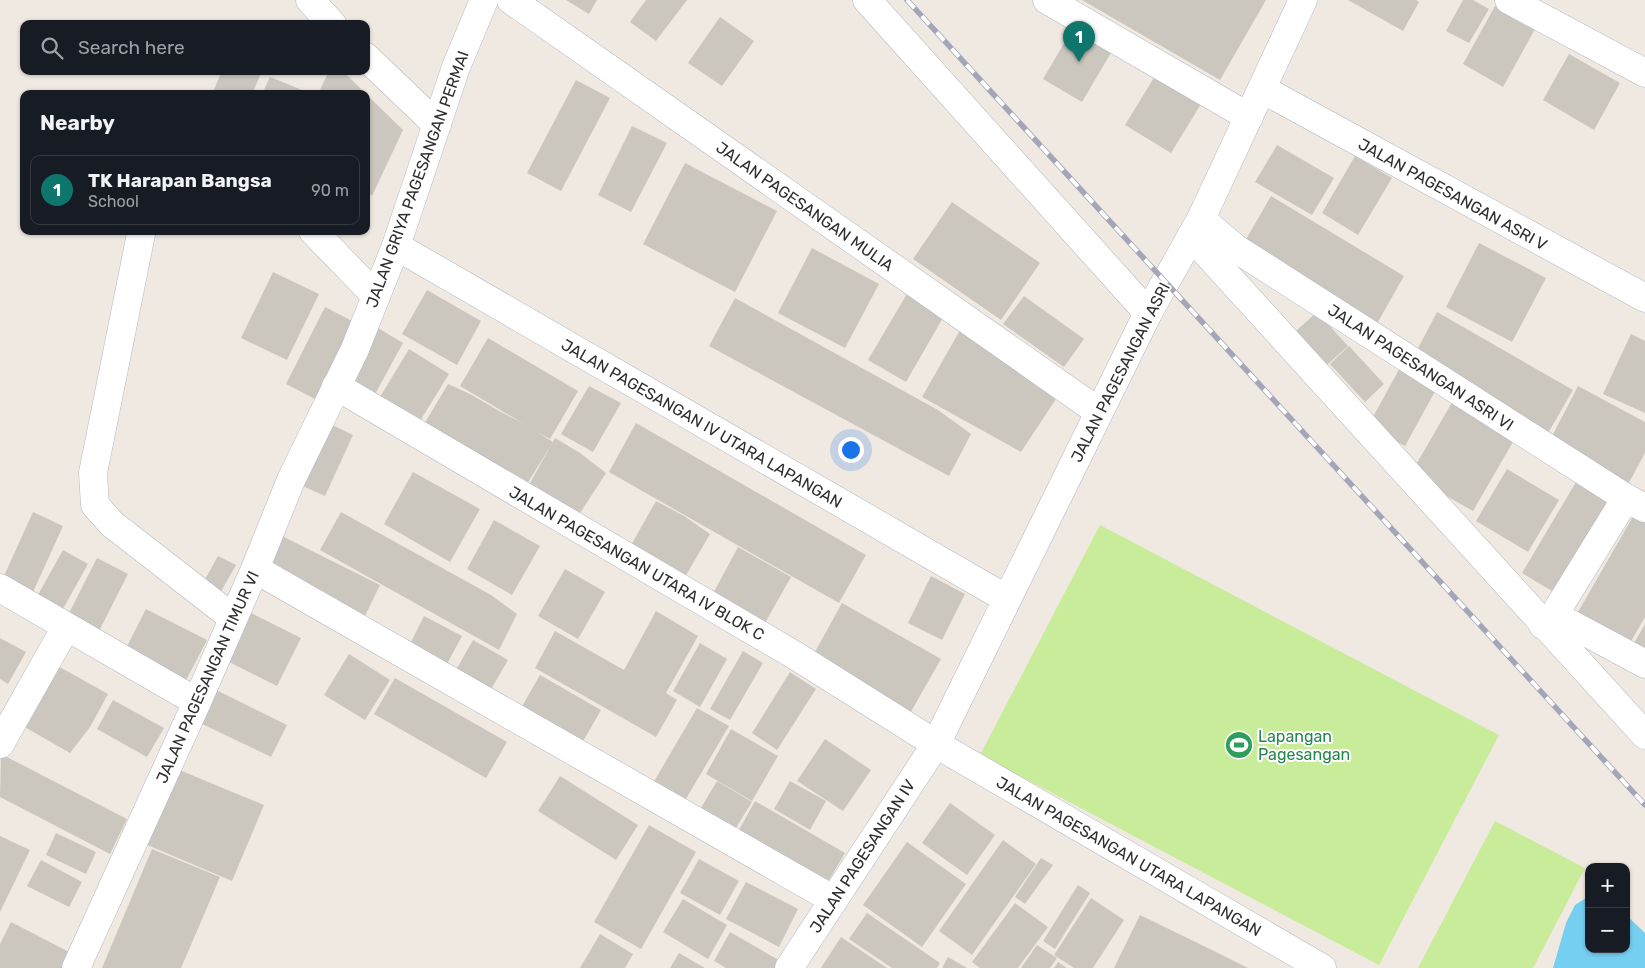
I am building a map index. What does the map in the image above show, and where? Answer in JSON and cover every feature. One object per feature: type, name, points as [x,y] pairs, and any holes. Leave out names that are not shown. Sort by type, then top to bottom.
[{"type":"street","points":[[310,0],[328,20]]},
{"type":"street","name":"JALAN GRIYA PAGESANGAN PERMAI","points":[[336,386],[355,349],[396,246],[456,66],[484,0]]},
{"type":"street","name":"JALAN PAGESANGAN MULIA","points":[[511,0],[1100,412]]},
{"type":"street","points":[[867,0],[1148,313]]},
{"type":"street","points":[[1047,0],[1249,117]]},
{"type":"street","name":"JALAN PAGESANGAN ASRI","points":[[936,744],[1148,313],[1196,228],[1303,0]]},
{"type":"street","points":[[1509,0],[1645,73]]},
{"type":"street","points":[[370,61],[437,125]]},
{"type":"street","name":"JALAN PAGESANGAN ASRI V","points":[[1262,89],[1645,298]]},
{"type":"street","points":[[1196,228],[1549,620],[1645,735]]},
{"type":"street","name":"JALAN PAGESANGAN ASRI VI","points":[[1196,228],[1235,248],[1636,503]]},
{"type":"street","points":[[141,235],[93,473],[95,505],[112,524],[233,618]]},
{"type":"street","points":[[317,235],[376,296]]},
{"type":"street","name":"JALAN PAGESANGAN IV UTARA LAPANGAN","points":[[396,246],[1007,599]]},
{"type":"street","name":"JALAN PAGESANGAN TIMUR VI","points":[[76,968],[198,702],[291,480],[336,386]]},
{"type":"street","name":"JALAN PAGESANGAN UTARA IV BLOK C","points":[[336,386],[796,656],[936,744]]},
{"type":"street","points":[[1549,620],[1636,503]]},
{"type":"street","points":[[255,569],[834,900]]},
{"type":"street","points":[[0,588],[198,702]]},
{"type":"street","points":[[1549,620],[1645,664]]},
{"type":"street","points":[[0,744],[66,627]]},
{"type":"street","name":"JALAN PAGESANGAN IV","points":[[789,968],[936,744]]},
{"type":"street","name":"JALAN PAGESANGAN UTARA LAPANGAN","points":[[936,744],[1322,968]]},
{"type":"green space","name":"Lapangan Pagesangan","points":[[1100,525],[1499,735],[1379,965],[980,755]]},
{"type":"green space","points":[[1495,821],[1585,868],[1533,968],[1418,968]]},
{"type":"water","points":[[1585,899],[1585,953],[1630,953],[1630,919],[1645,933],[1645,968],[1553,968],[1566,923],[1575,905]]},
{"type":"building","points":[[566,0],[597,0],[589,14]]},
{"type":"building","points":[[646,0],[687,0],[656,41],[630,22]]},
{"type":"building","points":[[1082,0],[1266,0],[1220,80]]},
{"type":"building","points":[[1348,0],[1416,0],[1419,2],[1403,31]]},
{"type":"building","points":[[1463,0],[1473,0],[1489,9],[1469,43],[1446,31]]},
{"type":"building","points":[[1495,6],[1535,29],[1503,87],[1463,64]]},
{"type":"building","points":[[720,17],[754,41],[722,86],[688,63]]},
{"type":"building","points":[[1076,23],[1115,46],[1082,102],[1043,79]]},
{"type":"building","points":[[1569,54],[1620,83],[1594,130],[1543,100]]},
{"type":"building","points":[[220,75],[260,75],[254,90],[214,90]]},
{"type":"building","points":[[327,75],[347,75],[362,90],[320,90]]},
{"type":"building","points":[[1155,76],[1201,104],[1171,153],[1125,125]]},
{"type":"building","points":[[270,77],[302,90],[264,90]]},
{"type":"building","points":[[576,80],[610,98],[561,191],[527,173]]},
{"type":"building","points":[[370,98],[403,130],[372,196],[370,194]]},
{"type":"building","points":[[632,126],[667,143],[631,212],[598,195]]},
{"type":"building","points":[[1277,145],[1334,178],[1312,215],[1255,182]]},
{"type":"building","points":[[1355,156],[1392,178],[1358,235],[1322,213]]},
{"type":"building","points":[[685,163],[777,211],[735,292],[643,244]]},
{"type":"building","points":[[1271,196],[1404,276],[1374,329],[1241,248]]},
{"type":"building","points":[[952,202],[1040,263],[1001,320],[913,259]]},
{"type":"building","points":[[1479,243],[1546,278],[1512,342],[1446,307]]},
{"type":"building","points":[[812,248],[879,284],[845,348],[778,313]]},
{"type":"building","points":[[273,272],[319,294],[287,360],[241,338]]},
{"type":"building","points":[[911,287],[948,309],[906,382],[868,360]]},
{"type":"building","points":[[427,290],[481,321],[457,365],[402,334]]},
{"type":"building","points":[[1024,296],[1084,339],[1064,367],[1003,324]]},
{"type":"building","points":[[735,298],[938,410],[971,434],[949,476],[709,346]]},
{"type":"building","points":[[325,307],[356,323],[317,400],[286,384]]},
{"type":"building","points":[[1317,312],[1348,346],[1327,365],[1296,331]]},
{"type":"building","points":[[1437,312],[1573,390],[1544,440],[1413,358]]},
{"type":"building","points":[[373,325],[403,343],[374,396],[343,378]]},
{"type":"building","points":[[963,325],[1058,396],[1021,452],[922,397]]},
{"type":"building","points":[[1631,334],[1645,341],[1645,413],[1603,394]]},
{"type":"building","points":[[488,338],[578,391],[550,439],[537,432],[553,442],[522,492],[420,431],[448,384],[524,424],[460,386]]},
{"type":"building","points":[[1349,346],[1384,384],[1365,402],[1330,364]]},
{"type":"building","points":[[409,349],[449,374],[417,426],[377,402]]},
{"type":"building","points":[[1401,366],[1438,386],[1405,446],[1368,426]]},
{"type":"building","points":[[589,386],[621,403],[593,452],[561,434]]},
{"type":"building","points":[[1578,386],[1645,422],[1645,453],[1625,490],[1548,444]]},
{"type":"building","points":[[1454,399],[1517,435],[1473,511],[1410,475]]},
{"type":"building","points":[[324,421],[353,435],[325,496],[296,483]]},
{"type":"building","points":[[636,423],[866,555],[839,603],[609,472]]},
{"type":"building","points":[[555,438],[580,453],[606,473],[575,521],[525,492]]},
{"type":"building","points":[[1507,469],[1559,500],[1528,552],[1476,521]]},
{"type":"building","points":[[413,472],[480,509],[450,562],[384,524]]},
{"type":"building","points":[[1579,477],[1617,500],[1560,596],[1522,573]]},
{"type":"building","points":[[656,501],[684,516],[710,534],[681,584],[626,554]]},
{"type":"building","points":[[33,512],[63,526],[33,592],[3,578]]},
{"type":"building","points":[[341,512],[491,595],[517,614],[499,650],[320,550]]},
{"type":"building","points":[[1635,513],[1645,519],[1645,617],[1626,650],[1574,619]]},
{"type":"building","points":[[494,520],[540,546],[512,595],[467,569]]},
{"type":"building","points":[[280,535],[380,585],[363,620],[263,569]]},
{"type":"building","points":[[738,547],[791,577],[761,630],[709,601]]},
{"type":"building","points":[[63,550],[88,564],[59,616],[34,602]]},
{"type":"building","points":[[218,556],[236,565],[220,593],[203,583]]},
{"type":"building","points":[[97,558],[128,574],[96,637],[65,621]]},
{"type":"building","points":[[565,569],[605,592],[578,639],[538,616]]},
{"type":"building","points":[[931,576],[965,594],[942,640],[908,623]]},
{"type":"building","points":[[842,603],[941,659],[909,715],[811,659]]},
{"type":"building","points":[[146,609],[207,640],[183,686],[123,654]]},
{"type":"building","points":[[243,609],[301,638],[277,686],[219,657]]},
{"type":"building","points":[[656,611],[698,636],[666,693],[677,700],[656,737],[535,668],[555,631],[624,670]]},
{"type":"building","points":[[424,616],[462,636],[442,673],[405,654]]},
{"type":"building","points":[[1645,624],[1645,659],[1630,650]]},
{"type":"building","points":[[0,638],[26,652],[8,684],[0,679]]},
{"type":"building","points":[[473,640],[508,660],[486,698],[452,677]]},
{"type":"building","points":[[700,643],[727,659],[700,707],[673,691]]},
{"type":"building","points":[[743,651],[763,663],[730,720],[710,709]]},
{"type":"building","points":[[349,654],[390,680],[365,720],[324,695]]},
{"type":"building","points":[[49,661],[108,694],[90,727],[70,753],[16,722]]},
{"type":"building","points":[[790,672],[816,689],[777,750],[752,733]]},
{"type":"building","points":[[540,675],[601,710],[578,750],[517,715]]},
{"type":"building","points":[[395,678],[507,742],[486,778],[374,714]]},
{"type":"building","points":[[210,687],[287,725],[271,757],[194,720]]},
{"type":"building","points":[[113,700],[164,728],[147,757],[97,729]]},
{"type":"building","points":[[697,708],[729,726],[680,809],[649,790]]},
{"type":"building","points":[[731,729],[778,756],[752,801],[706,774]]},
{"type":"building","points":[[825,739],[871,770],[843,811],[797,781]]},
{"type":"building","points":[[1,754],[127,819],[110,854],[0,797]]},
{"type":"building","points":[[177,769],[264,805],[232,881],[145,844]]},
{"type":"building","points":[[560,776],[638,825],[616,860],[538,811]]},
{"type":"building","points":[[717,781],[752,802],[729,839],[695,818]]},
{"type":"building","points":[[790,781],[826,801],[810,830],[774,809]]},
{"type":"building","points":[[755,801],[845,853],[823,890],[734,839]]},
{"type":"building","points":[[950,803],[995,835],[967,875],[922,843]]},
{"type":"building","points":[[649,825],[696,852],[641,949],[594,922]]},
{"type":"building","points":[[56,833],[96,852],[86,874],[46,855]]},
{"type":"building","points":[[0,836],[30,850],[0,912]]},
{"type":"building","points":[[1003,840],[1036,864],[972,955],[939,931]]},
{"type":"building","points":[[907,842],[966,884],[922,947],[863,905]]},
{"type":"building","points":[[152,849],[220,877],[181,968],[102,968]]},
{"type":"building","points":[[1041,858],[1053,865],[1025,904],[1015,897]]},
{"type":"building","points":[[699,859],[739,881],[720,915],[680,893]]},
{"type":"building","points":[[41,860],[82,882],[69,907],[27,886]]},
{"type":"building","points":[[746,882],[798,909],[779,947],[726,919]]},
{"type":"building","points":[[1078,885],[1090,893],[1055,949],[1043,941]]},
{"type":"building","points":[[1091,898],[1124,920],[1093,968],[1074,968],[1054,955]]},
{"type":"building","points":[[683,899],[727,925],[708,959],[663,932]]},
{"type":"building","points":[[1015,903],[1048,927],[1018,968],[980,968],[972,962]]},
{"type":"building","points":[[867,913],[940,963],[937,968],[892,968],[849,939]]},
{"type":"building","points":[[1140,915],[1214,951],[1248,968],[1114,968]]},
{"type":"building","points":[[11,922],[71,953],[64,968],[0,968],[0,944]]},
{"type":"building","points":[[730,932],[782,962],[779,968],[726,968],[714,961]]},
{"type":"building","points":[[600,934],[633,954],[625,968],[580,968]]},
{"type":"building","points":[[841,937],[887,968],[821,968]]},
{"type":"building","points":[[1037,945],[1057,958],[1050,968],[1021,968]]},
{"type":"building","points":[[679,953],[705,968],[670,968]]},
{"type":"building","points":[[948,957],[967,968],[942,968]]},
{"type":"building","points":[[1058,962],[1067,968],[1054,968]]},
{"type":"railway","points":[[907,0],[1645,805]]},
{"type":"place","name":"TK Harapan Bangsa","points":[[1079,62]]},
{"type":"place","name":"Lapangan Pagesangan","points":[[1239,745]]}]
